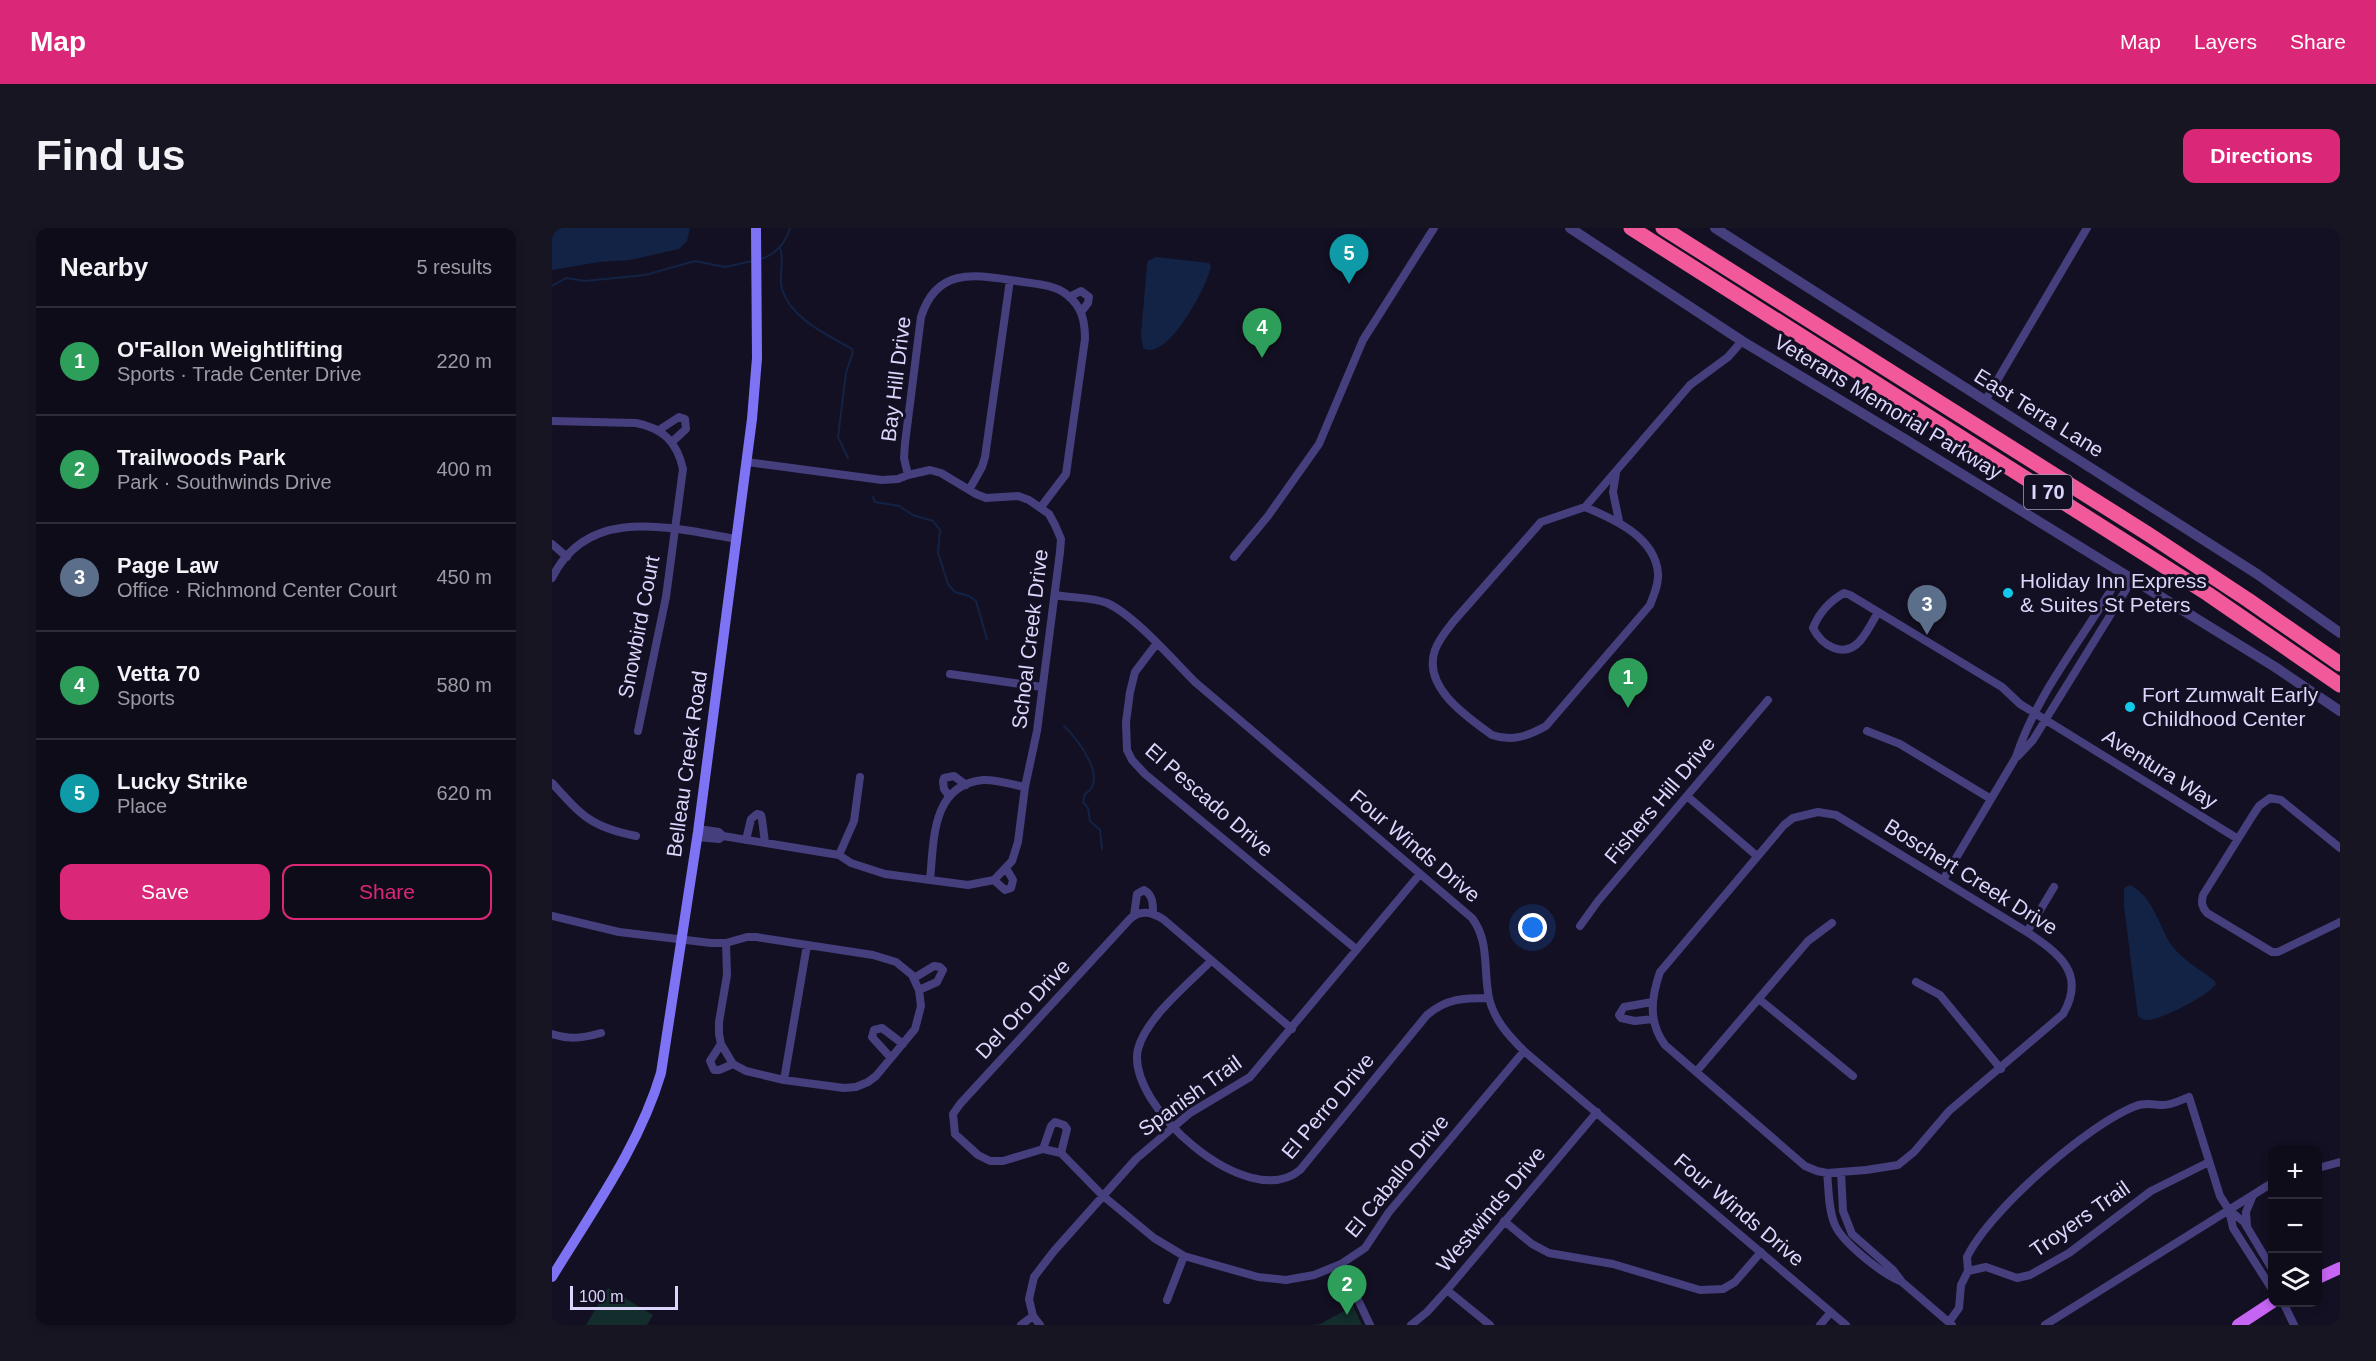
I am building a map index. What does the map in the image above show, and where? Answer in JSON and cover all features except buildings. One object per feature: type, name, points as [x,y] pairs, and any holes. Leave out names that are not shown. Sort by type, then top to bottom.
[{"type":"highway","name":"I 70","points":[[1631,228],[2208,594],[2340,685]]},
{"type":"highway","name":"I 70","points":[[1664,228],[2158,541],[2340,664]]},
{"type":"main road","name":"Belleau Creek Road","points":[[552,1277],[629,1150],[651,1106],[664,1056],[698,833],[753,419],[757,358],[756,233]]},
{"type":"main road","points":[[2322,1276],[2340,1268]]},
{"type":"main road","points":[[2238,1325],[2268,1305]]},
{"type":"street","points":[[1234,557],[1268,516],[1319,444],[1364,340],[1434,228]]},
{"type":"street","name":"Veterans Memorial Parkway","points":[[1570,228],[1742,341],[2266,662],[2340,711]]},
{"type":"street","name":"East Terra Lane","points":[[1715,228],[2258,574],[2340,633]]},
{"type":"street","points":[[1984,401],[2087,228]]},
{"type":"street","name":"Bay Hill Drive","points":[[908,475],[904,458],[904,443],[924,306],[936,289],[956,278],[975,275],[1046,285],[1069,297],[1081,312],[1085,339],[1066,474],[1041,507]]},
{"type":"street","points":[[969,490],[986,457],[1010,280]]},
{"type":"street","name":"Bay Hill Drive","points":[[1069,297],[1081,291],[1086,292],[1089,297],[1088,303],[1081,312]]},
{"type":"street","points":[[1585,507],[1619,521],[1651,550],[1655,560],[1657,585],[1650,605],[1546,726],[1522,738],[1492,735],[1443,693],[1433,670],[1435,652],[1441,638],[1542,522],[1585,507],[1690,385],[1728,357],[1742,341]]},
{"type":"street","points":[[552,421],[636,423],[659,430],[673,441],[686,429],[685,419],[679,417],[659,430]]},
{"type":"street","name":"Snowbird Court","points":[[638,731],[666,597],[683,469],[673,441]]},
{"type":"street","points":[[747,462],[882,480],[898,479],[930,470],[941,473],[986,498],[1018,496],[1041,507]]},
{"type":"street","points":[[1616,472],[1613,492],[1619,521]]},
{"type":"street","name":"Schoal Creek Drive","points":[[698,833],[719,832],[723,836],[839,855],[851,863],[885,874],[968,885],[994,880],[1012,861],[1018,842],[1024,787],[1037,731],[1055,595],[1061,539],[1055,525],[1041,507]]},
{"type":"street","points":[[552,578],[567,557],[586,541],[609,529],[639,525],[736,539]]},
{"type":"street","points":[[552,544],[567,557]]},
{"type":"street","points":[[1943,880],[2016,757],[2034,713],[2121,573]]},
{"type":"street","points":[[2016,757],[2033,740],[2054,708],[2132,580]]},
{"type":"street","points":[[1844,592],[1878,612],[1860,640],[1853,647],[1843,650],[1825,644],[1813,628],[1817,619],[1835,598],[1844,592]]},
{"type":"street","name":"Four Winds Drive","points":[[1055,595],[1104,602],[1116,608],[1157,643],[1195,682],[1472,918],[1478,926],[1485,945],[1489,998],[1504,1030],[1524,1052],[1846,1325]]},
{"type":"street","name":"Aventura Way","points":[[1878,612],[2002,687],[2020,704],[2034,713],[2238,838]]},
{"type":"street","name":"El Pescado Drive","points":[[1157,643],[1135,672],[1130,692],[1125,740],[1132,759],[1145,774],[1356,949]]},
{"type":"street","points":[[950,674],[1042,687]]},
{"type":"street","name":"Fishers Hill Drive","points":[[1580,926],[1598,901],[1768,700]]},
{"type":"street","points":[[2054,708],[2057,722],[2062,730]]},
{"type":"street","points":[[1867,731],[1900,744],[1991,799]]},
{"type":"street","points":[[949,796],[944,789],[944,778],[954,776],[966,785]]},
{"type":"street","points":[[839,855],[854,821],[860,777]]},
{"type":"street","points":[[930,880],[938,815],[949,796],[966,785],[985,780],[1024,787]]},
{"type":"street","points":[[552,783],[587,819],[611,831],[636,836]]},
{"type":"street","points":[[1687,796],[1757,856]]},
{"type":"street","points":[[2340,848],[2277,798],[2266,800],[2259,806],[2203,895],[2202,908],[2207,914],[2265,949],[2278,952],[2340,922]]},
{"type":"street","name":"Boschert Creek Drive","points":[[1818,812],[1836,815],[2056,952],[2066,963],[2070,976],[2071,995],[2063,1014],[1949,1111],[1905,1161],[1890,1167],[1817,1172],[1800,1162],[1665,1045],[1655,1029],[1653,1019],[1652,1002],[1660,972],[1757,856],[1793,818],[1818,812]]},
{"type":"street","points":[[746,840],[751,819],[757,814],[761,815],[765,843]]},
{"type":"street","name":"Schoal Creek Drive","points":[[994,880],[1005,890],[1014,885],[1006,868]]},
{"type":"street","name":"Spanish Trail","points":[[1033,1316],[1029,1299],[1035,1277],[1053,1251],[1102,1195],[1136,1159],[1172,1127],[1208,1100],[1250,1077],[1420,874]]},
{"type":"street","points":[[2027,932],[2054,887]]},
{"type":"street","name":"Del Oro Drive","points":[[1043,1149],[1003,1161],[990,1161],[978,1155],[955,1134],[953,1114],[1134,915],[1137,894],[1144,890],[1153,900],[1153,913],[1163,919],[1292,1029]]},
{"type":"street","points":[[1134,915],[1144,912],[1153,913]]},
{"type":"street","points":[[552,916],[619,932],[718,944],[747,937],[885,957],[907,969],[914,978],[919,990],[920,1018],[915,1029],[876,1076],[856,1087],[844,1088],[758,1075],[733,1064],[722,1044],[719,1022],[726,975],[726,943]]},
{"type":"street","points":[[1696,1072],[1808,941],[1832,923]]},
{"type":"street","points":[[784,1080],[807,945]]},
{"type":"street","name":"El Perro Drive","points":[[1211,961],[1159,1014],[1142,1038],[1137,1061],[1150,1096],[1172,1127],[1208,1158],[1234,1172],[1257,1180],[1284,1179],[1300,1170],[1427,1015],[1437,1007],[1456,998],[1489,998]]},
{"type":"street","points":[[914,978],[934,966],[943,970],[937,982],[919,990]]},
{"type":"street","points":[[1916,982],[1940,995],[2001,1069]]},
{"type":"street","points":[[1759,999],[1852,1076]]},
{"type":"street","points":[[1652,1002],[1624,1006],[1619,1015],[1627,1020],[1653,1019]]},
{"type":"street","points":[[891,1058],[872,1036],[874,1030],[882,1028],[903,1044]]},
{"type":"street","points":[[552,1034],[564,1038],[581,1039],[601,1033]]},
{"type":"street","points":[[722,1044],[710,1061],[711,1065],[714,1070],[720,1070],[733,1064]]},
{"type":"street","name":"El Caballo Drive","points":[[1057,1152],[1102,1195],[1154,1238],[1184,1256],[1258,1277],[1286,1280],[1314,1275],[1341,1264],[1365,1248],[1389,1212],[1524,1052]]},
{"type":"street","points":[[1841,1172],[1843,1211],[1849,1228],[1858,1240],[1893,1270],[1902,1282],[1950,1324],[1959,1308],[1961,1286],[1968,1271],[1967,1257],[1986,1230],[2017,1195],[2054,1160],[2100,1126],[2135,1106],[2169,1104],[2189,1097],[2220,1196],[2229,1210],[2244,1222],[2268,1262]]},
{"type":"street","name":"Westwinds Drive","points":[[1411,1325],[1427,1312],[1447,1290],[1596,1112]]},
{"type":"street","points":[[1055,1122],[1067,1129],[1057,1152],[1043,1149],[1051,1126],[1055,1122]]},
{"type":"street","name":"Troyers Trail","points":[[1968,1271],[1986,1267],[2017,1278],[2030,1275],[2069,1253],[2151,1191],[2208,1162]]},
{"type":"street","points":[[2322,1167],[2340,1162]]},
{"type":"street","points":[[1827,1173],[1835,1226],[1842,1236],[1888,1276],[1902,1282]]},
{"type":"street","points":[[2045,1325],[2268,1185]]},
{"type":"street","points":[[2247,1228],[2246,1212],[2255,1193]]},
{"type":"street","points":[[2229,1210],[2233,1228],[2268,1283]]},
{"type":"street","points":[[1504,1221],[1532,1244],[1549,1253],[1613,1264],[1700,1290],[1723,1289],[1735,1282],[1761,1252]]},
{"type":"street","points":[[1167,1300],[1184,1256]]},
{"type":"street","points":[[1341,1264],[1370,1325]]},
{"type":"street","points":[[1447,1290],[1490,1325]]},
{"type":"street","points":[[2285,1307],[2294,1325]]},
{"type":"street","points":[[1820,1325],[1831,1312]]},
{"type":"street","points":[[1021,1325],[1033,1316],[1040,1325]]},
{"type":"green space","points":[[608,1288],[653,1315],[647,1325],[586,1325]]},
{"type":"green space","points":[[1353,1306],[1362,1325],[1313,1325],[1320,1324]]},
{"type":"water","points":[[552,228],[690,228],[687,241],[679,249],[630,260],[599,262],[552,270]]},
{"type":"water","points":[[1156,257],[1209,263],[1211,266],[1202,289],[1185,320],[1174,334],[1153,350],[1143,348],[1141,335],[1147,264]]},
{"type":"water","points":[[2130,885],[2150,903],[2174,949],[2216,984],[2212,989],[2173,1012],[2147,1020],[2138,1016],[2124,906],[2124,888]]},
{"type":"waterway","points":[[760,259],[780,247],[790,228]]},
{"type":"waterway","points":[[780,248],[782,289],[793,309],[811,325],[852,349],[853,352],[846,373],[838,437],[848,458]]},
{"type":"waterway","points":[[552,286],[566,278],[585,281],[645,275],[695,261],[725,267],[752,261]]},
{"type":"waterway","points":[[873,497],[875,502],[899,506],[913,515],[933,521],[940,530],[938,553],[948,584],[955,592],[969,596],[976,601],[987,639]]},
{"type":"waterway","points":[[1064,726],[1077,740],[1093,770],[1092,788],[1085,794],[1083,802],[1088,808],[1090,821],[1100,830],[1102,849]]},
{"type":"place","name":"Lucky Strike","points":[[1349,284]]},
{"type":"place","name":"Vetta 70","points":[[1262,358]]},
{"type":"place","name":"Holiday Inn Express & Suites St Peters","points":[[2008,593]]},
{"type":"place","name":"Page Law","points":[[1927,635]]},
{"type":"place","name":"Fort Zumwalt Early Childhood Center","points":[[2130,707]]},
{"type":"place","name":"O'Fallon Weightlifting","points":[[1628,708]]},
{"type":"place","name":"Trailwoods Park","points":[[1347,1315]]}]
